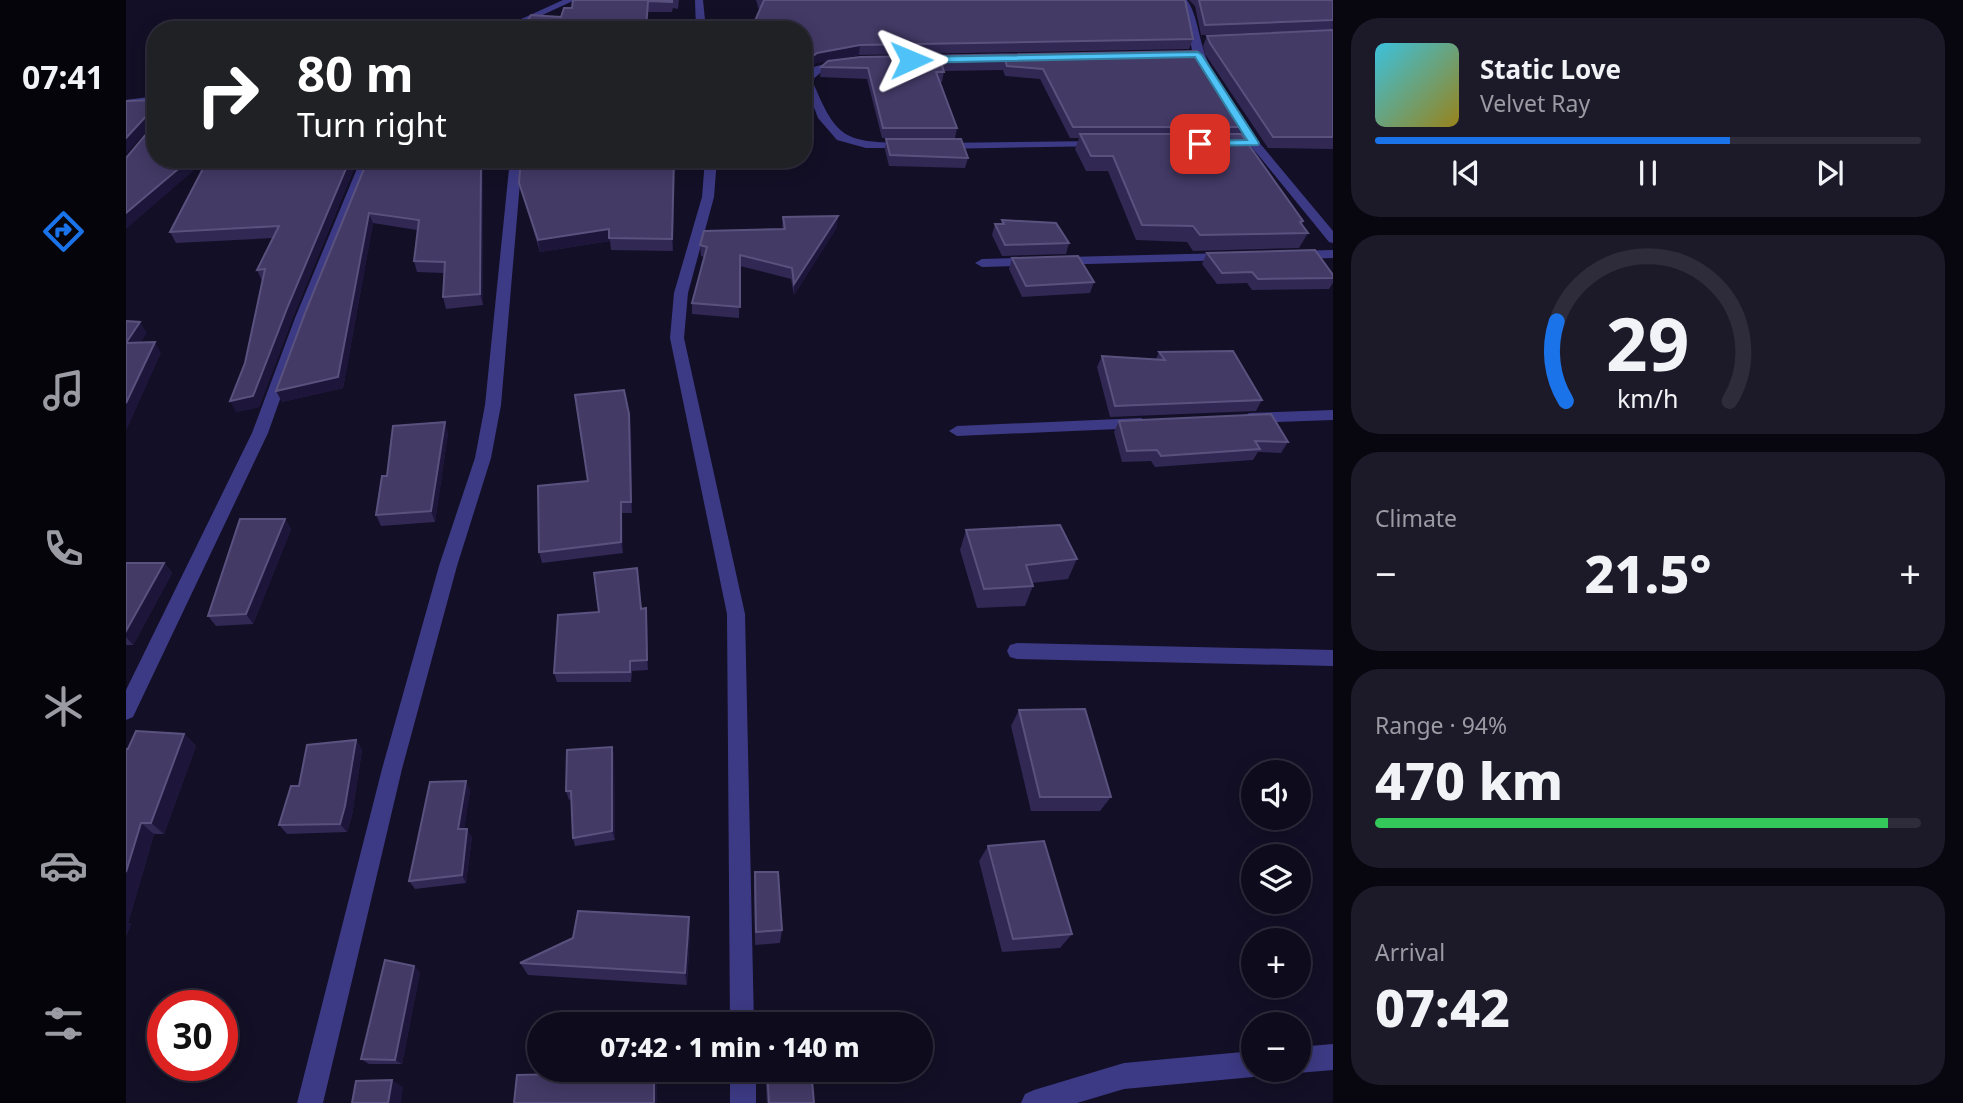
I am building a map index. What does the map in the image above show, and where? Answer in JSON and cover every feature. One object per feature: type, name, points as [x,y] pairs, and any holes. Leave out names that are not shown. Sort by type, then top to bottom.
[{"type":"street","points":[[523,21],[571,0]]},
{"type":"street","points":[[699,0],[700,21]]},
{"type":"street","points":[[1182,0],[1187,7],[1198,55],[1215,84]]},
{"type":"street","points":[[1194,41],[1208,40]]},
{"type":"street","points":[[1185,55],[1198,55]]},
{"type":"street","points":[[812,72],[837,63],[859,61]]},
{"type":"street","points":[[812,93],[823,121],[841,139],[856,144],[919,146]]},
{"type":"street","points":[[126,103],[147,100]]},
{"type":"street","points":[[1227,104],[1254,143],[1333,239]]},
{"type":"street","points":[[1240,144],[1254,143]]},
{"type":"street","points":[[933,146],[1115,144]]},
{"type":"street","points":[[126,711],[260,433],[302,318],[363,168]]},
{"type":"street","points":[[310,1103],[392,769],[448,566],[483,458],[493,405],[515,168]]},
{"type":"street","points":[[712,168],[706,211],[688,262],[676,327],[678,350],[736,614],[742,1012]]},
{"type":"street","points":[[1279,256],[1333,254]]},
{"type":"street","points":[[982,263],[1238,257]]},
{"type":"street","points":[[1236,419],[1333,415]]},
{"type":"street","points":[[957,431],[1152,423]]},
{"type":"street","points":[[1017,651],[1333,658]]},
{"type":"street","points":[[1311,1059],[1333,1057]]},
{"type":"street","points":[[1034,1103],[1124,1076],[1241,1066]]},
{"type":"street","points":[[743,1082],[743,1103]]},
{"type":"building","points":[[573,0],[672,0],[648,1],[647,21],[527,21],[531,15],[561,17],[564,8],[572,8]]},
{"type":"building","points":[[764,0],[1185,0],[1193,39],[860,45],[817,53],[812,57],[812,21],[755,21]]},
{"type":"building","points":[[1199,0],[1333,0],[1333,20],[1205,25]]},
{"type":"building","points":[[1333,30],[1333,137],[1273,137],[1207,36]]},
{"type":"building","points":[[1197,51],[1246,127],[1073,127],[1043,69],[1007,66],[1005,60],[941,61],[944,72],[936,72],[957,128],[883,128],[868,68],[821,67],[828,61],[860,57]]},
{"type":"building","points":[[147,100],[147,115],[126,138],[126,101]]},
{"type":"building","points":[[147,133],[147,168],[179,168],[126,213],[126,158]]},
{"type":"building","points":[[1080,134],[1241,134],[1303,221],[1300,222],[1308,233],[1200,235],[1193,226],[1142,225],[1113,156],[1091,156]]},
{"type":"building","points":[[886,139],[961,139],[968,158],[890,155]]},
{"type":"building","points":[[203,168],[346,168],[253,396],[230,401],[245,363],[265,269],[257,270],[279,226],[170,232]]},
{"type":"building","points":[[364,168],[481,168],[480,294],[443,297],[445,262],[414,261],[419,220],[369,213],[338,377],[276,391]]},
{"type":"building","points":[[520,168],[674,168],[672,239],[609,238],[609,229],[538,240],[519,183]]},
{"type":"building","points":[[838,216],[794,284],[792,268],[740,255],[740,307],[692,303],[707,247],[700,245],[704,231],[785,229],[783,217]]},
{"type":"building","points":[[1002,220],[1056,223],[1069,243],[1005,245],[995,224],[1004,224]]},
{"type":"building","points":[[1315,250],[1333,278],[1258,279],[1252,272],[1222,273],[1207,253]]},
{"type":"building","points":[[1078,256],[1094,282],[1026,286],[1012,258]]},
{"type":"building","points":[[126,321],[140,322],[126,343]]},
{"type":"building","points":[[155,342],[126,403],[126,343]]},
{"type":"building","points":[[1233,351],[1262,400],[1115,406],[1102,356],[1165,360],[1159,352]]},
{"type":"building","points":[[624,390],[629,414],[631,502],[621,502],[621,542],[539,552],[538,486],[588,481],[575,395]]},
{"type":"building","points":[[1271,414],[1288,442],[1255,441],[1260,449],[1161,456],[1157,450],[1127,451],[1119,421]]},
{"type":"building","points":[[445,422],[431,511],[376,515],[382,476],[387,476],[393,426]]},
{"type":"building","points":[[240,519],[285,519],[246,614],[208,616]]},
{"type":"building","points":[[1060,525],[1077,559],[1026,565],[1033,586],[984,589],[966,530]]},
{"type":"building","points":[[126,563],[164,563],[126,631]]},
{"type":"building","points":[[637,568],[641,609],[646,608],[647,660],[630,661],[630,672],[554,673],[558,615],[599,612],[594,573]]},
{"type":"building","points":[[1085,709],[1111,797],[1040,797],[1019,710]]},
{"type":"building","points":[[136,731],[184,734],[151,823],[141,823],[126,872],[126,749]]},
{"type":"building","points":[[356,740],[340,824],[279,825],[291,786],[299,786],[307,745]]},
{"type":"building","points":[[612,747],[612,831],[573,838],[571,791],[566,791],[567,750]]},
{"type":"building","points":[[466,781],[458,829],[467,829],[462,875],[409,881],[430,782]]},
{"type":"building","points":[[1044,841],[1072,934],[1013,939],[988,846]]},
{"type":"building","points":[[755,872],[778,872],[782,930],[756,932]]},
{"type":"building","points":[[578,911],[689,917],[685,973],[520,963],[573,938]]},
{"type":"building","points":[[385,960],[414,966],[395,1060],[361,1059]]},
{"type":"building","points":[[517,1075],[527,1075],[527,1082],[654,1082],[654,1103],[514,1103]]},
{"type":"building","points":[[392,1080],[388,1103],[352,1103],[356,1081]]},
{"type":"building","points":[[768,1082],[812,1082],[814,1103],[769,1103]]},
{"type":"route","points":[[911,60],[1198,55],[1254,143],[1200,144]]}]
